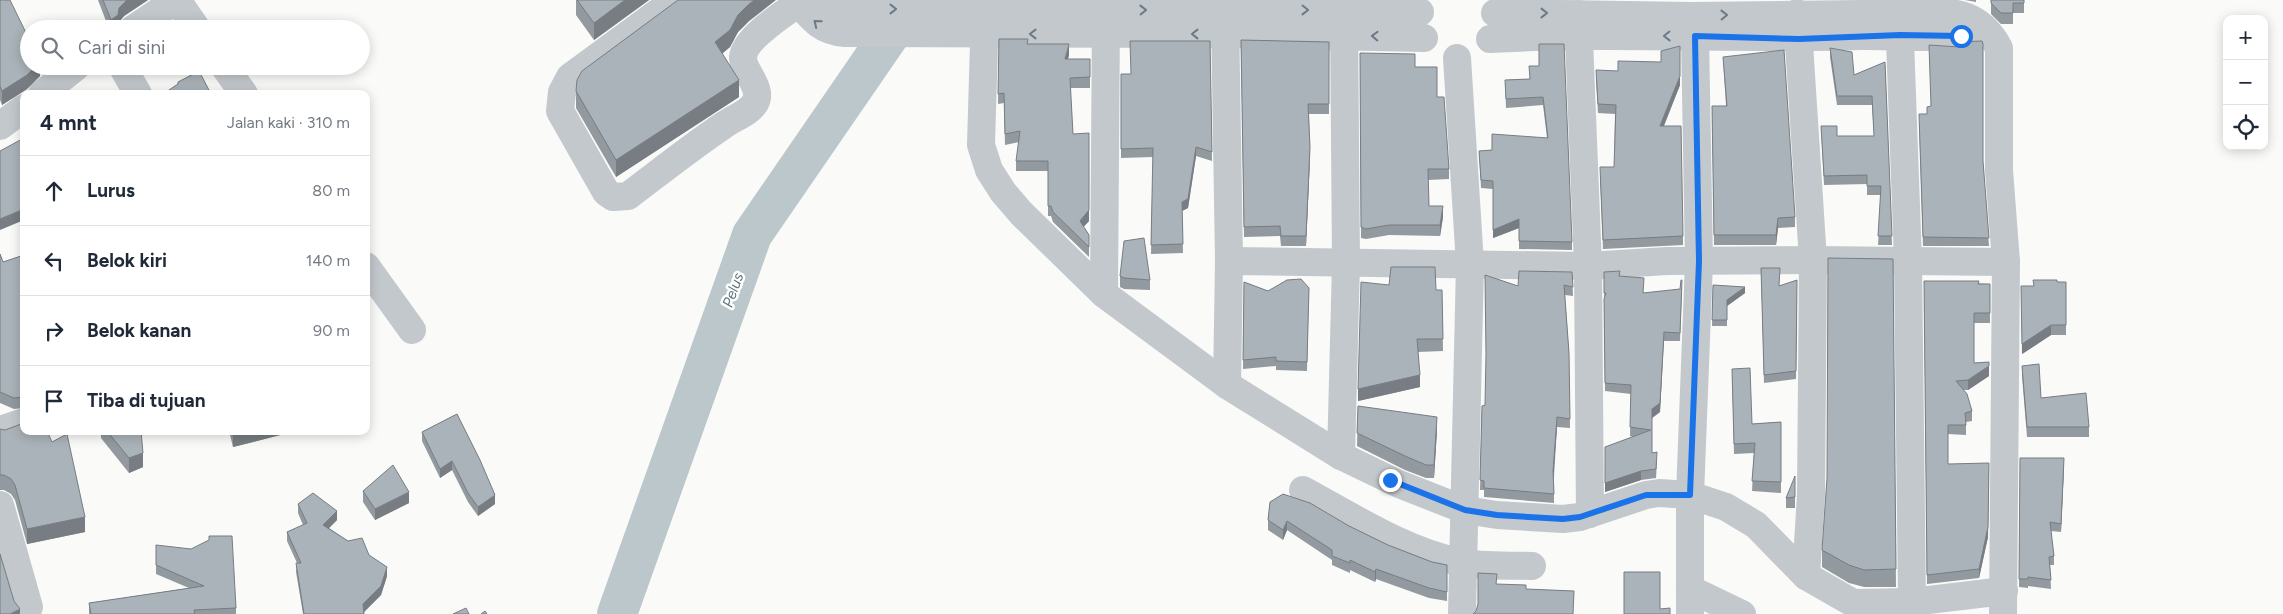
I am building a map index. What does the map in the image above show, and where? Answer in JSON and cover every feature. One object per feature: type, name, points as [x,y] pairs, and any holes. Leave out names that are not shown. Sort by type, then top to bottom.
[{"type":"street","points":[[147,20],[177,0],[191,20]]},
{"type":"street","points":[[675,0],[570,77],[562,92],[560,111],[606,192],[613,197],[628,196],[724,124],[750,110],[756,102],[756,93],[743,59],[745,51],[770,22],[799,1],[815,23],[827,30],[838,14],[978,21],[1107,15],[1225,14],[1422,17],[1432,48],[1444,55],[1457,58],[1470,55],[1482,49],[1492,17],[1579,25],[1694,26],[1756,17],[1798,26],[1869,16],[1899,24],[1963,14],[1979,16],[1998,48],[1999,170],[2006,262],[2004,604],[1853,603],[1806,576],[1756,525],[1726,507],[1646,495],[1590,514],[1563,519],[1497,515],[1464,518],[1341,456],[1227,385],[1104,294],[1021,213],[1003,192],[989,170],[981,144],[978,21]]},
{"type":"street","points":[[1225,14],[1229,261],[1227,385]]},
{"type":"street","points":[[1104,294],[1107,15]]},
{"type":"street","points":[[1341,456],[1346,263],[1344,15]]},
{"type":"street","points":[[1899,24],[1908,261],[1912,602]]},
{"type":"street","points":[[1579,25],[1588,266],[1590,514]]},
{"type":"street","points":[[1694,26],[1699,261],[1690,502],[1690,601],[1742,614]]},
{"type":"street","points":[[1798,26],[1813,260],[1811,495],[1806,576]]},
{"type":"street","points":[[1457,58],[1470,264],[1462,614]]},
{"type":"street","points":[[47,90],[66,75]]},
{"type":"street","points":[[127,75],[136,90]]},
{"type":"street","points":[[230,75],[241,90]]},
{"type":"street","points":[[0,126],[20,111]]},
{"type":"street","points":[[1229,261],[1588,266],[1699,261],[2006,262]]},
{"type":"street","points":[[370,272],[412,330]]},
{"type":"street","points":[[0,430],[20,423]]},
{"type":"street","points":[[1303,490],[1398,541],[1430,555],[1462,560],[1532,566]]},
{"type":"street","points":[[0,504],[6,548],[29,607]]},
{"type":"building","points":[[0,0],[10,0],[20,21],[20,75],[27,75],[2,91],[0,86]]},
{"type":"building","points":[[103,0],[127,0],[119,8],[118,15],[111,20]]},
{"type":"building","points":[[577,0],[625,0],[594,23]]},
{"type":"building","points":[[678,0],[754,0],[738,15],[730,30],[715,42],[739,80],[616,160],[576,91],[577,80],[582,71]]},
{"type":"building","points":[[1991,0],[2024,0],[2024,3],[2013,3],[2013,13],[2001,13],[1991,3]]},
{"type":"building","points":[[999,39],[1028,39],[1027,44],[1069,44],[1065,59],[1090,59],[1090,77],[1070,78],[1073,134],[1089,133],[1089,210],[1080,221],[1089,235],[1089,247],[1053,212],[1051,206],[1048,206],[1048,161],[1016,161],[1020,131],[1005,134],[1004,93],[998,94]]},
{"type":"building","points":[[1241,40],[1329,42],[1329,104],[1308,104],[1310,147],[1306,236],[1281,236],[1280,226],[1244,227]]},
{"type":"building","points":[[1130,41],[1210,41],[1212,152],[1196,147],[1188,199],[1182,202],[1183,244],[1151,245],[1153,148],[1121,149],[1121,74],[1131,74]]},
{"type":"building","points":[[1982,41],[1983,161],[1989,238],[1923,237],[1919,114],[1927,114],[1927,107],[1931,106],[1929,45],[1959,47],[1959,42]]},
{"type":"building","points":[[1539,44],[1564,44],[1572,242],[1519,241],[1519,219],[1493,230],[1493,181],[1481,180],[1479,151],[1492,150],[1492,134],[1548,138],[1543,97],[1506,99],[1505,80],[1530,79],[1529,66],[1539,66]]},
{"type":"building","points":[[1680,46],[1680,76],[1660,126],[1681,126],[1683,236],[1603,240],[1600,167],[1614,167],[1616,105],[1598,104],[1596,70],[1618,71],[1618,61],[1661,62],[1661,51]]},
{"type":"building","points":[[1830,48],[1852,52],[1854,75],[1885,62],[1892,236],[1878,236],[1881,186],[1867,186],[1867,175],[1824,176],[1821,126],[1837,126],[1837,136],[1874,136],[1872,96],[1837,96]]},
{"type":"building","points":[[1784,50],[1795,217],[1778,218],[1776,235],[1714,235],[1712,106],[1727,106],[1723,57]]},
{"type":"building","points":[[1360,53],[1415,54],[1415,67],[1437,67],[1437,97],[1444,97],[1449,169],[1428,169],[1429,206],[1443,206],[1440,225],[1389,225],[1366,229],[1361,227]]},
{"type":"building","points":[[191,75],[201,75],[209,90],[169,90],[178,82]]},
{"type":"building","points":[[20,140],[20,211],[0,219],[0,151]]},
{"type":"building","points":[[1144,238],[1150,280],[1120,276],[1124,241]]},
{"type":"building","points":[[0,254],[3,262],[20,256],[20,397],[14,398],[0,392]]},
{"type":"building","points":[[1828,258],[1893,259],[1896,569],[1864,570],[1849,565],[1822,550],[1827,478]]},
{"type":"building","points":[[1391,267],[1435,267],[1436,290],[1442,290],[1443,339],[1417,339],[1420,375],[1358,389],[1361,282],[1389,285]]},
{"type":"building","points":[[1761,268],[1780,268],[1779,286],[1797,280],[1796,371],[1764,375]]},
{"type":"building","points":[[1519,271],[1572,272],[1573,287],[1564,285],[1569,353],[1570,419],[1557,417],[1553,471],[1554,494],[1484,488],[1484,481],[1480,480],[1482,406],[1485,405],[1485,275],[1518,286]]},
{"type":"building","points":[[1620,271],[1619,276],[1644,278],[1643,293],[1680,289],[1682,280],[1680,333],[1664,332],[1660,403],[1652,409],[1652,453],[1657,452],[1656,469],[1641,471],[1605,483],[1605,447],[1651,430],[1630,427],[1631,385],[1605,383],[1604,299],[1606,293],[1604,293],[1604,272]]},
{"type":"building","points":[[1301,279],[1309,288],[1307,362],[1276,361],[1276,357],[1243,360],[1244,282],[1268,291],[1287,280]]},
{"type":"building","points":[[2033,280],[2066,282],[2066,325],[2051,325],[2022,344],[2021,286],[2034,286]]},
{"type":"building","points":[[1924,281],[1979,281],[1978,284],[1990,284],[1990,313],[1974,313],[1974,363],[1989,362],[1989,366],[1968,380],[1956,381],[1967,394],[1972,411],[1965,413],[1966,425],[1948,425],[1948,464],[1989,463],[1988,527],[1979,569],[1927,575]]},
{"type":"building","points":[[1713,285],[1745,287],[1727,300],[1727,320],[1712,320]]},
{"type":"building","points":[[2039,364],[2041,398],[2086,393],[2089,427],[2027,427],[2022,366]]},
{"type":"building","points":[[1750,368],[1752,424],[1781,422],[1781,482],[1752,481],[1755,443],[1734,444],[1732,369]]},
{"type":"building","points":[[1358,406],[1437,417],[1434,465],[1426,465],[1357,433]]},
{"type":"building","points":[[457,414],[495,495],[478,507],[468,493],[452,461],[440,469],[422,432]]},
{"type":"building","points":[[20,424],[20,435],[49,435],[52,442],[67,435],[85,517],[27,529],[15,485],[11,479],[0,475],[0,429],[5,430]]},
{"type":"building","points":[[110,435],[141,435],[143,453],[129,458]]},
{"type":"building","points":[[2020,458],[2064,458],[2061,524],[2050,522],[2054,556],[2049,557],[2051,580],[2028,577],[2028,579],[2019,579]]},
{"type":"building","points":[[393,465],[409,492],[375,509],[363,491]]},
{"type":"building","points":[[1795,476],[1795,497],[1786,498]]},
{"type":"building","points":[[313,493],[337,511],[323,525],[348,541],[362,538],[369,555],[387,567],[381,586],[363,604],[364,614],[304,614],[296,563],[301,563],[287,532],[307,523],[298,504]]},
{"type":"building","points":[[1283,494],[1310,503],[1349,526],[1388,545],[1432,562],[1447,565],[1447,592],[1429,588],[1376,569],[1375,572],[1350,560],[1350,563],[1332,556],[1332,550],[1287,521],[1283,530],[1268,520],[1270,502]]},
{"type":"building","points":[[209,536],[232,536],[236,608],[194,610],[195,614],[91,614],[89,603],[204,586],[156,565],[156,545],[191,549],[209,540]]},
{"type":"building","points":[[0,554],[14,601],[20,609],[10,614],[0,614]]},
{"type":"building","points":[[1624,572],[1660,572],[1660,609],[1670,608],[1670,614],[1624,614]]},
{"type":"building","points":[[1478,573],[1497,574],[1496,584],[1526,585],[1526,589],[1574,591],[1573,614],[1473,614],[1478,604]]},
{"type":"building","points":[[466,608],[469,614],[453,614]]},
{"type":"waterway","name":"Pelus","points":[[617,614],[752,235],[913,1]]},
{"type":"route","points":[[1390,480],[1465,510],[1497,515],[1563,519],[1580,517],[1646,495],[1690,495],[1699,261],[1695,36],[1799,39],[1900,35],[1961,36]]}]
